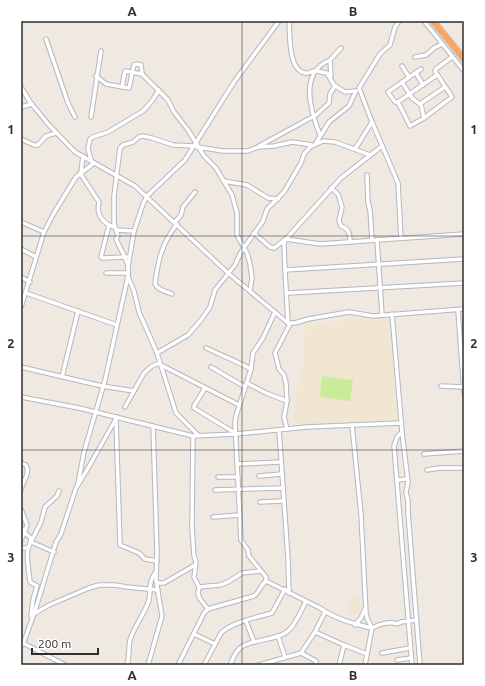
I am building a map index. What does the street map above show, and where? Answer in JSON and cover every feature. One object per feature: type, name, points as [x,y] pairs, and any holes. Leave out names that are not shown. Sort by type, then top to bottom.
[{"type":"highway","points":[[433,21],[464,59]]},
{"type":"street","points":[[65,665],[22,644],[34,614],[56,542],[61,534],[78,484],[84,452],[96,412],[117,325],[128,274],[134,231],[140,211],[147,196],[181,164],[234,82],[279,21]]},
{"type":"street","points":[[288,21],[294,62],[302,72],[309,73],[316,71],[327,73],[335,86],[347,93],[356,91]]},
{"type":"street","points":[[316,143],[329,122],[349,106],[356,91],[380,54],[390,45],[395,27],[399,21]]},
{"type":"street","points":[[424,21],[464,71]]},
{"type":"street","points":[[46,40],[68,103],[75,117]]},
{"type":"street","points":[[415,57],[426,55],[434,48],[442,44]]},
{"type":"street","points":[[320,135],[313,117],[310,103],[311,81],[316,71],[325,62],[330,60],[341,48]]},
{"type":"street","points":[[91,117],[101,51]]},
{"type":"street","points":[[421,69],[388,92],[395,102],[398,102],[410,126],[424,118],[452,97],[435,72],[436,69],[452,57]]},
{"type":"street","points":[[330,60],[331,80]]},
{"type":"street","points":[[96,76],[106,84],[129,88],[134,64],[141,65],[142,74]]},
{"type":"street","points":[[402,66],[409,77]]},
{"type":"street","points":[[122,87],[124,71],[142,74],[168,100],[174,112],[188,130],[194,146]]},
{"type":"street","points":[[416,73],[423,85]]},
{"type":"street","points":[[398,102],[437,75]]},
{"type":"street","points":[[402,82],[414,101],[420,104],[424,118]]},
{"type":"street","points":[[128,267],[126,257],[118,245],[116,239],[118,236],[115,229],[114,196],[119,151],[121,146],[133,142],[139,137],[152,138],[173,145],[194,146],[214,151],[248,151],[313,117],[329,103],[330,94],[335,86]]},
{"type":"street","points":[[420,104],[445,86]]},
{"type":"street","points":[[21,87],[32,104],[56,133],[75,152],[116,174],[147,196],[228,273],[289,324]]},
{"type":"street","points":[[359,87],[359,91],[398,183],[401,238]]},
{"type":"street","points":[[93,162],[88,150],[90,139],[108,132],[143,111],[159,90]]},
{"type":"street","points":[[21,107],[32,104]]},
{"type":"street","points":[[354,149],[372,122]]},
{"type":"street","points":[[21,139],[38,145],[46,136],[56,133]]},
{"type":"street","points":[[157,353],[188,335],[200,322],[210,307],[215,290],[237,263],[239,255],[263,221],[269,206],[278,199],[287,188],[307,150],[312,145],[323,141],[335,142],[370,155]]},
{"type":"street","points":[[258,147],[274,146],[292,142],[312,145]]},
{"type":"street","points":[[254,233],[270,247],[274,248],[286,239],[331,188],[353,168],[382,146]]},
{"type":"street","points":[[198,147],[204,156],[216,168],[234,200],[237,218],[237,235],[244,247],[250,264],[252,278],[250,291]]},
{"type":"street","points":[[83,156],[81,173],[99,202],[97,209],[100,215],[105,222],[115,229],[134,231]]},
{"type":"street","points":[[21,307],[30,282],[44,232],[65,193],[81,173],[93,162]]},
{"type":"street","points":[[367,175],[372,240]]},
{"type":"street","points":[[224,181],[247,184],[268,198],[278,199]]},
{"type":"street","points":[[331,188],[338,194],[342,206],[339,222],[341,226],[346,228],[350,233],[350,242]]},
{"type":"street","points":[[172,294],[160,289],[155,284],[159,257],[163,246],[182,214],[183,208],[195,192]]},
{"type":"street","points":[[21,222],[44,232]]},
{"type":"street","points":[[109,225],[101,257],[130,256]]},
{"type":"street","points":[[286,239],[296,239],[316,244],[464,234]]},
{"type":"street","points":[[286,239],[284,245],[289,324],[275,353],[280,369],[286,378],[287,401],[284,417],[287,429]]},
{"type":"street","points":[[377,240],[382,315]]},
{"type":"street","points":[[21,249],[36,257]]},
{"type":"street","points":[[285,270],[464,259]]},
{"type":"street","points":[[106,273],[114,272],[128,274]]},
{"type":"street","points":[[128,274],[139,312],[157,353],[177,415],[198,436]]},
{"type":"street","points":[[21,277],[30,282]]},
{"type":"street","points":[[288,293],[464,283]]},
{"type":"street","points":[[26,293],[117,325]]},
{"type":"street","points":[[289,324],[348,312],[368,315],[382,315],[464,309]]},
{"type":"street","points":[[458,310],[464,393]]},
{"type":"street","points":[[62,376],[78,311]]},
{"type":"street","points":[[266,581],[266,577],[249,556],[246,545],[241,540],[235,423],[239,405],[252,369],[253,353],[263,338],[275,312]]},
{"type":"street","points":[[392,314],[407,479],[406,493],[408,500],[420,665]]},
{"type":"street","points":[[206,348],[252,369]]},
{"type":"street","points":[[125,407],[147,370],[152,366],[160,364],[239,405]]},
{"type":"street","points":[[21,367],[102,386],[134,391]]},
{"type":"street","points":[[211,367],[246,385],[287,401]]},
{"type":"street","points":[[441,386],[464,386]]},
{"type":"street","points":[[205,388],[194,408],[236,434]]},
{"type":"street","points":[[21,396],[96,412],[193,436],[401,423]]},
{"type":"street","points":[[78,484],[116,418]]},
{"type":"street","points":[[116,418],[120,545],[139,553],[145,559],[157,561]]},
{"type":"street","points":[[352,425],[361,514],[367,618],[372,628],[365,665]]},
{"type":"street","points":[[148,665],[161,620],[156,571],[157,561],[153,426]]},
{"type":"street","points":[[278,430],[284,501],[289,593]]},
{"type":"street","points":[[402,432],[394,442],[412,665]]},
{"type":"street","points":[[193,436],[192,528],[194,558],[196,562],[194,577],[199,587],[199,597],[201,602],[208,609]]},
{"type":"street","points":[[424,454],[464,451]]},
{"type":"street","points":[[395,457],[405,455]]},
{"type":"street","points":[[238,464],[281,462]]},
{"type":"street","points":[[21,463],[28,468],[26,477],[22,482],[21,490]]},
{"type":"street","points":[[427,470],[439,468],[464,468]]},
{"type":"street","points":[[259,476],[282,474]]},
{"type":"street","points":[[218,477],[238,477]]},
{"type":"street","points":[[396,480],[407,479]]},
{"type":"street","points":[[215,490],[283,488]]},
{"type":"street","points":[[31,621],[33,600],[37,586],[30,582],[28,548],[42,522],[45,507],[57,496],[59,491]]},
{"type":"street","points":[[260,502],[284,501]]},
{"type":"street","points":[[21,509],[27,525],[21,538]]},
{"type":"street","points":[[399,513],[408,512]]},
{"type":"street","points":[[214,517],[240,515]]},
{"type":"street","points":[[21,528],[31,538],[31,542],[54,552]]},
{"type":"street","points":[[21,548],[28,548]]},
{"type":"street","points":[[402,552],[411,552]]},
{"type":"street","points":[[157,583],[164,583],[195,565]]},
{"type":"street","points":[[126,665],[130,655],[130,640],[148,603],[151,581],[156,571]]},
{"type":"street","points":[[199,587],[220,585],[228,582],[242,572],[261,571]]},
{"type":"street","points":[[266,581],[320,608],[324,612],[355,625],[372,628],[377,624],[391,622],[397,624],[417,620]]},
{"type":"street","points":[[178,665],[204,613],[208,609],[254,596],[266,581]]},
{"type":"street","points":[[34,614],[49,605],[99,585],[115,585],[158,590]]},
{"type":"street","points":[[204,665],[221,633],[225,629],[272,613],[284,590],[289,585]]},
{"type":"street","points":[[230,665],[241,646],[288,632],[306,601]]},
{"type":"street","points":[[407,604],[416,603]]},
{"type":"street","points":[[355,625],[361,618],[366,606]]},
{"type":"street","points":[[259,665],[273,663],[301,653],[315,632],[324,612]]},
{"type":"street","points":[[246,621],[254,642]]},
{"type":"street","points":[[315,632],[367,654]]},
{"type":"street","points":[[194,634],[215,644]]},
{"type":"street","points":[[278,636],[285,658]]},
{"type":"street","points":[[339,665],[344,645]]},
{"type":"street","points":[[382,653],[410,648]]},
{"type":"street","points":[[301,653],[314,659],[316,661],[316,665]]},
{"type":"street","points":[[397,660],[411,658]]},
{"type":"shaded area","points":[[389,316],[398,420],[294,426],[296,389],[302,378],[305,324]]},
{"type":"shaded area","points":[[359,596],[362,614],[350,615],[348,598]]},
{"type":"green space","points":[[322,376],[353,380],[350,401],[320,397]]}]
